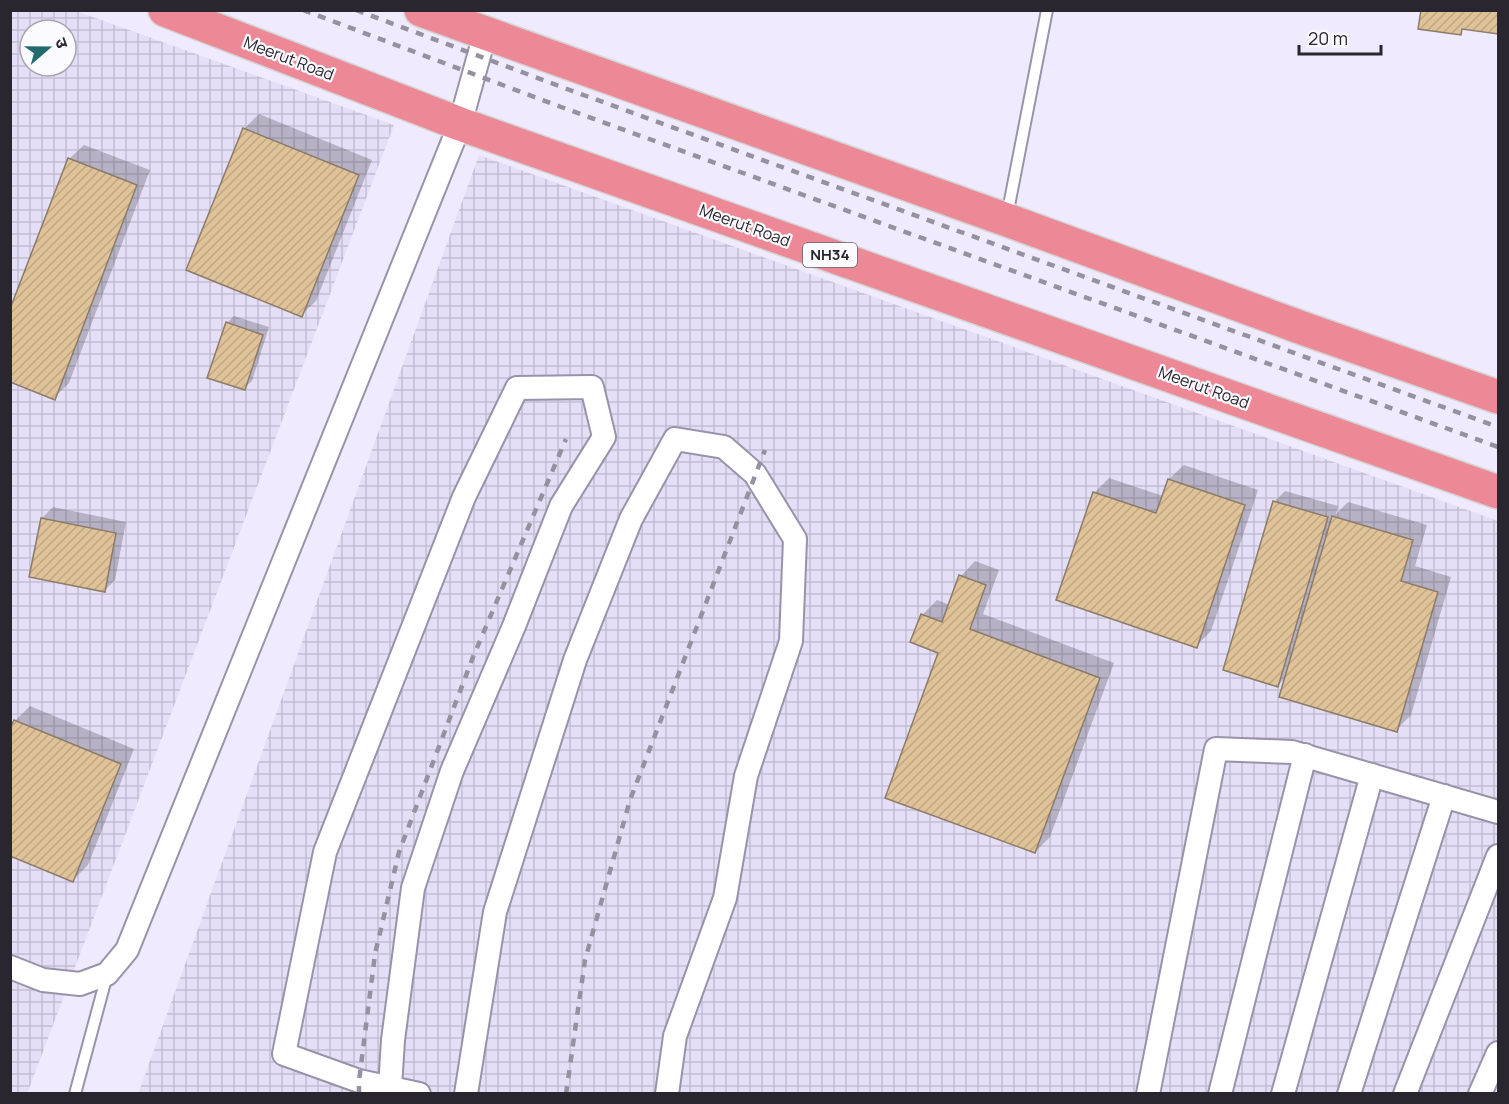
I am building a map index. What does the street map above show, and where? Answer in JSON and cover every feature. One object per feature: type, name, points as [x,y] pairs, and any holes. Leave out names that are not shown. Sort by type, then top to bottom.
[{"type":"highway","name":"Meerut Road","points":[[165,10],[460,124],[1498,492]]},
{"type":"highway","points":[[421,10],[1498,397]]},
{"type":"street","points":[[10,967],[43,980],[80,984],[107,974],[127,950],[460,124],[485,34]]},
{"type":"street","points":[[390,1090],[393,1040],[413,888],[452,771],[514,626],[561,506],[604,437],[592,387],[517,388],[464,497],[325,852],[284,1054],[359,1081],[390,1090],[419,1094]]},
{"type":"street","points":[[466,1094],[495,912],[575,660],[631,519],[675,439],[724,447],[755,474],[795,539],[791,641],[746,776],[725,898],[675,1036],[668,1094]]},
{"type":"street","points":[[1148,1094],[1216,749],[1292,752],[1498,812]]},
{"type":"street","points":[[1220,1094],[1305,755]]},
{"type":"street","points":[[1283,1094],[1372,775]]},
{"type":"street","points":[[1349,1094],[1444,796]]},
{"type":"street","points":[[1405,1094],[1498,856]]},
{"type":"street","points":[[1480,1094],[1498,1053]]},
{"type":"lane","points":[[1007,220],[1047,10]]},
{"type":"lane","points":[[75,1094],[107,974]]},
{"type":"shaded area","points":[[10,11],[76,11],[394,125],[27,1094],[10,1093]]},
{"type":"shaded area","points":[[479,155],[1498,521],[1498,1093],[138,1094]]},
{"type":"building","points":[[1421,10],[1498,10],[1498,34],[1462,29],[1461,35],[1418,29]]},
{"type":"building","points":[[243,128],[359,175],[302,317],[186,270]]},
{"type":"building","points":[[68,158],[137,185],[55,400],[10,382],[10,309]]},
{"type":"building","points":[[226,322],[263,335],[245,390],[207,378]]},
{"type":"building","points":[[1168,479],[1245,505],[1197,648],[1056,600],[1093,492],[1156,513]]},
{"type":"building","points":[[1273,501],[1328,517],[1278,687],[1223,670]]},
{"type":"building","points":[[1332,516],[1413,540],[1401,581],[1438,592],[1397,732],[1279,697]]},
{"type":"building","points":[[41,518],[116,533],[105,592],[29,577]]},
{"type":"building","points":[[959,575],[986,585],[970,629],[1100,678],[1035,853],[885,798],[938,653],[910,642],[921,614],[942,622]]},
{"type":"building","points":[[14,720],[121,764],[73,882],[10,856],[10,728]]},
{"type":"railway","points":[[303,10],[561,107],[1498,447]]},
{"type":"railway","points":[[356,10],[567,89],[1498,427]]},
{"type":"railway","points":[[359,1094],[375,954],[399,852],[473,657],[566,439]]},
{"type":"railway","points":[[566,1094],[585,960],[630,800],[765,450]]}]
